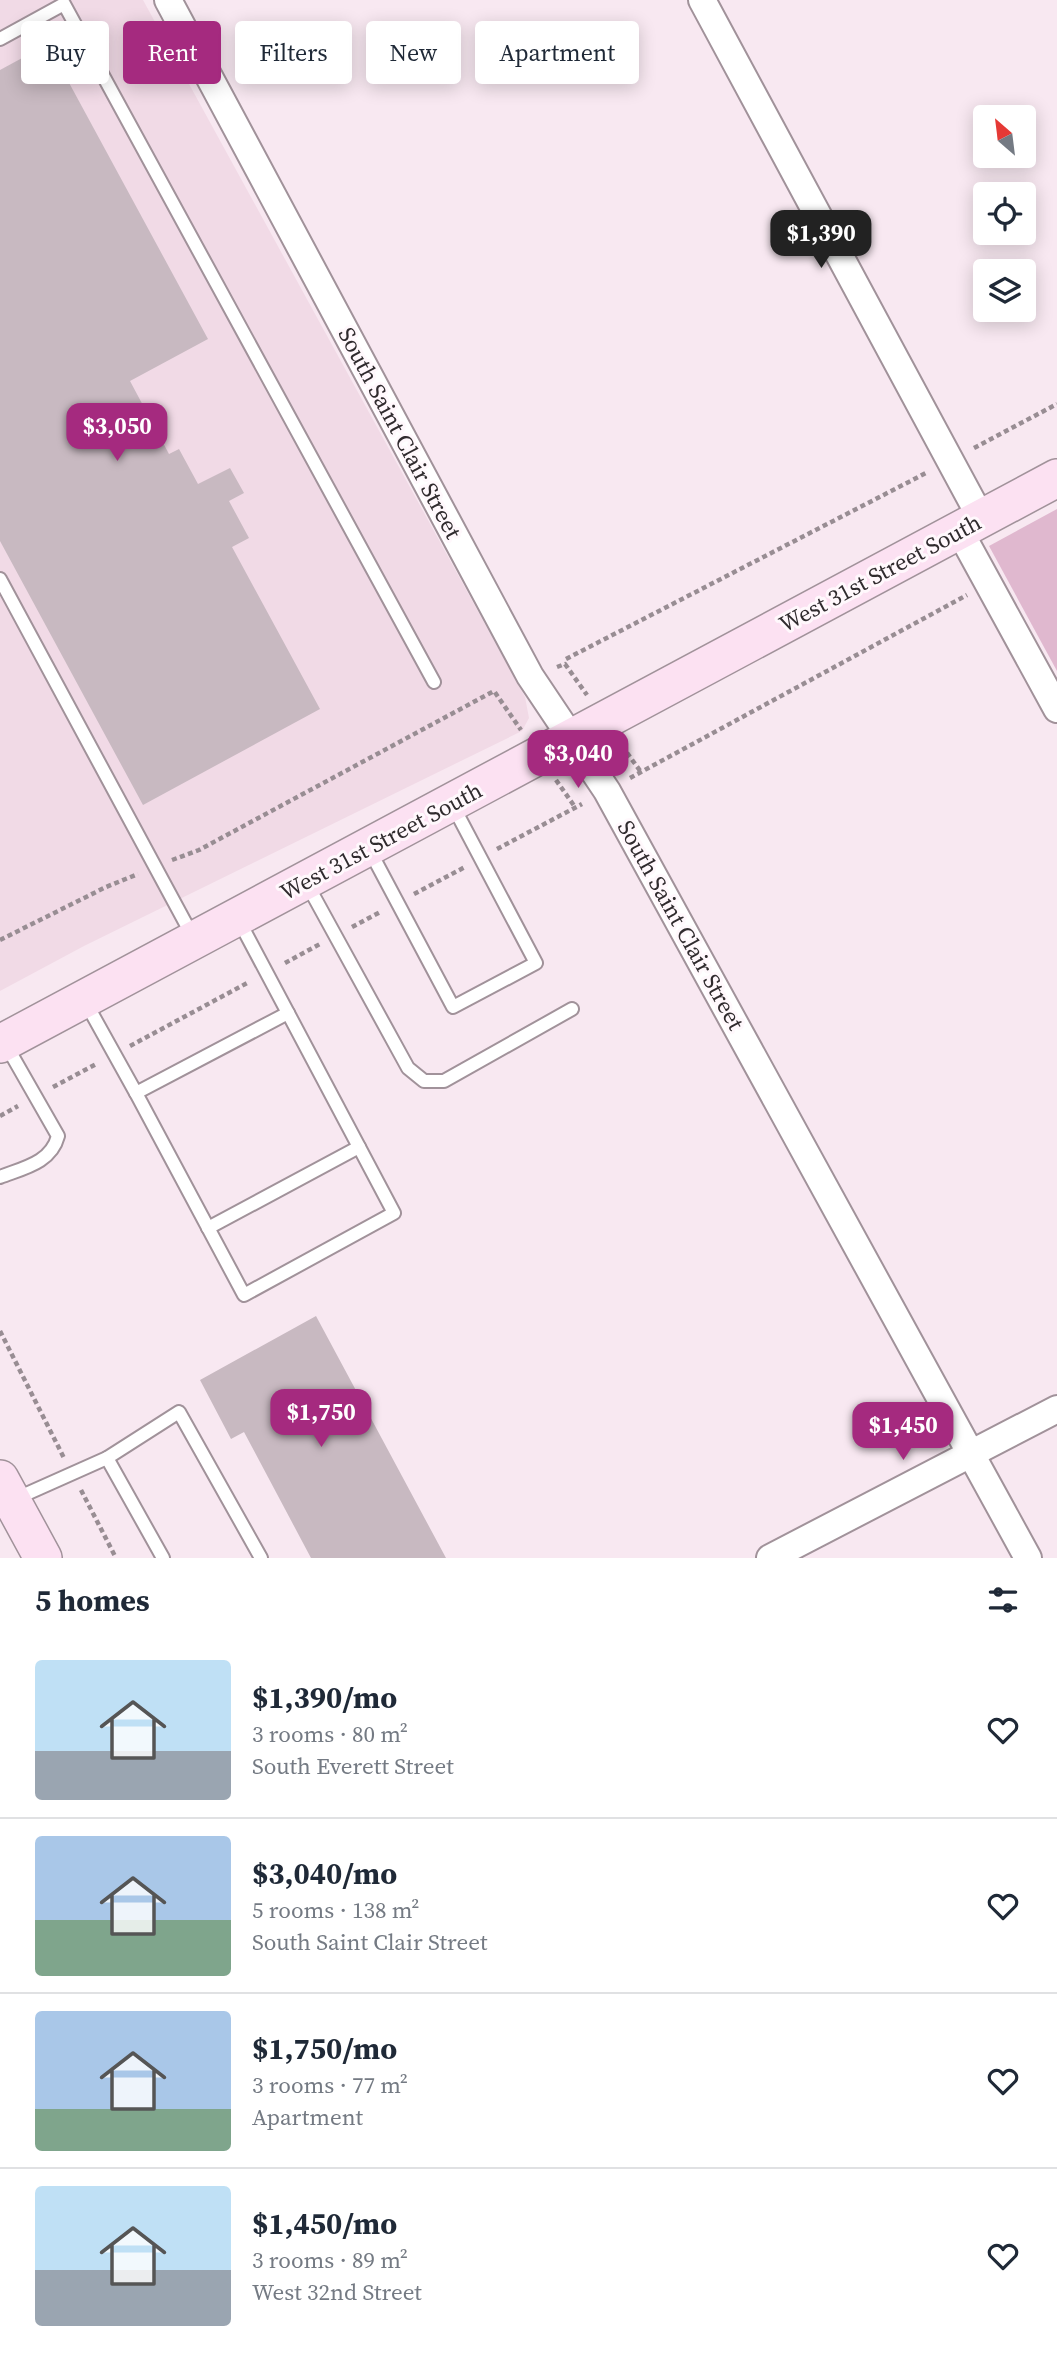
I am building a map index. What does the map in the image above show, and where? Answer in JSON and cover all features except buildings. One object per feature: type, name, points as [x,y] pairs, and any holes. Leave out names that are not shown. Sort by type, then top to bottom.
[{"type":"street","name":"South Saint Clair Street","points":[[168,0],[530,676],[607,790],[1028,1558]]},
{"type":"street","points":[[702,0],[950,460],[970,524],[1057,709]]},
{"type":"street","name":"West 31st Street South","points":[[2,1043],[1057,478]]},
{"type":"street","points":[[770,1558],[1057,1409]]},
{"type":"street","points":[[6,1490],[43,1558]]},
{"type":"lane","points":[[0,39],[64,4],[434,682]]},
{"type":"lane","points":[[0,579],[195,940]]},
{"type":"lane","points":[[368,848],[453,1007],[501,982],[536,963],[452,803]]},
{"type":"lane","points":[[306,881],[408,1068],[424,1081],[443,1081],[572,1009]]},
{"type":"lane","points":[[85,999],[244,1295],[394,1213],[237,918]]},
{"type":"lane","points":[[135,1093],[288,1013]]},
{"type":"lane","points":[[0,1177],[44,1159],[55,1149],[58,1136],[2,1043]]},
{"type":"lane","points":[[208,1228],[359,1147]]},
{"type":"lane","points":[[6,1490],[72,1473],[107,1458],[179,1412],[261,1558]]},
{"type":"lane","points":[[107,1458],[163,1558]]},
{"type":"path","points":[[566,659],[1057,404]]},
{"type":"path","points":[[0,940],[106,887],[199,850],[494,691],[575,807]]},
{"type":"path","points":[[0,1331],[116,1558]]},
{"type":"shaded area","points":[[0,0],[143,0],[155,21],[123,21],[123,84],[189,84],[525,697],[529,718],[522,731],[84,946],[0,991]]},
{"type":"shaded area","points":[[1057,509],[1057,671],[989,546]]}]
